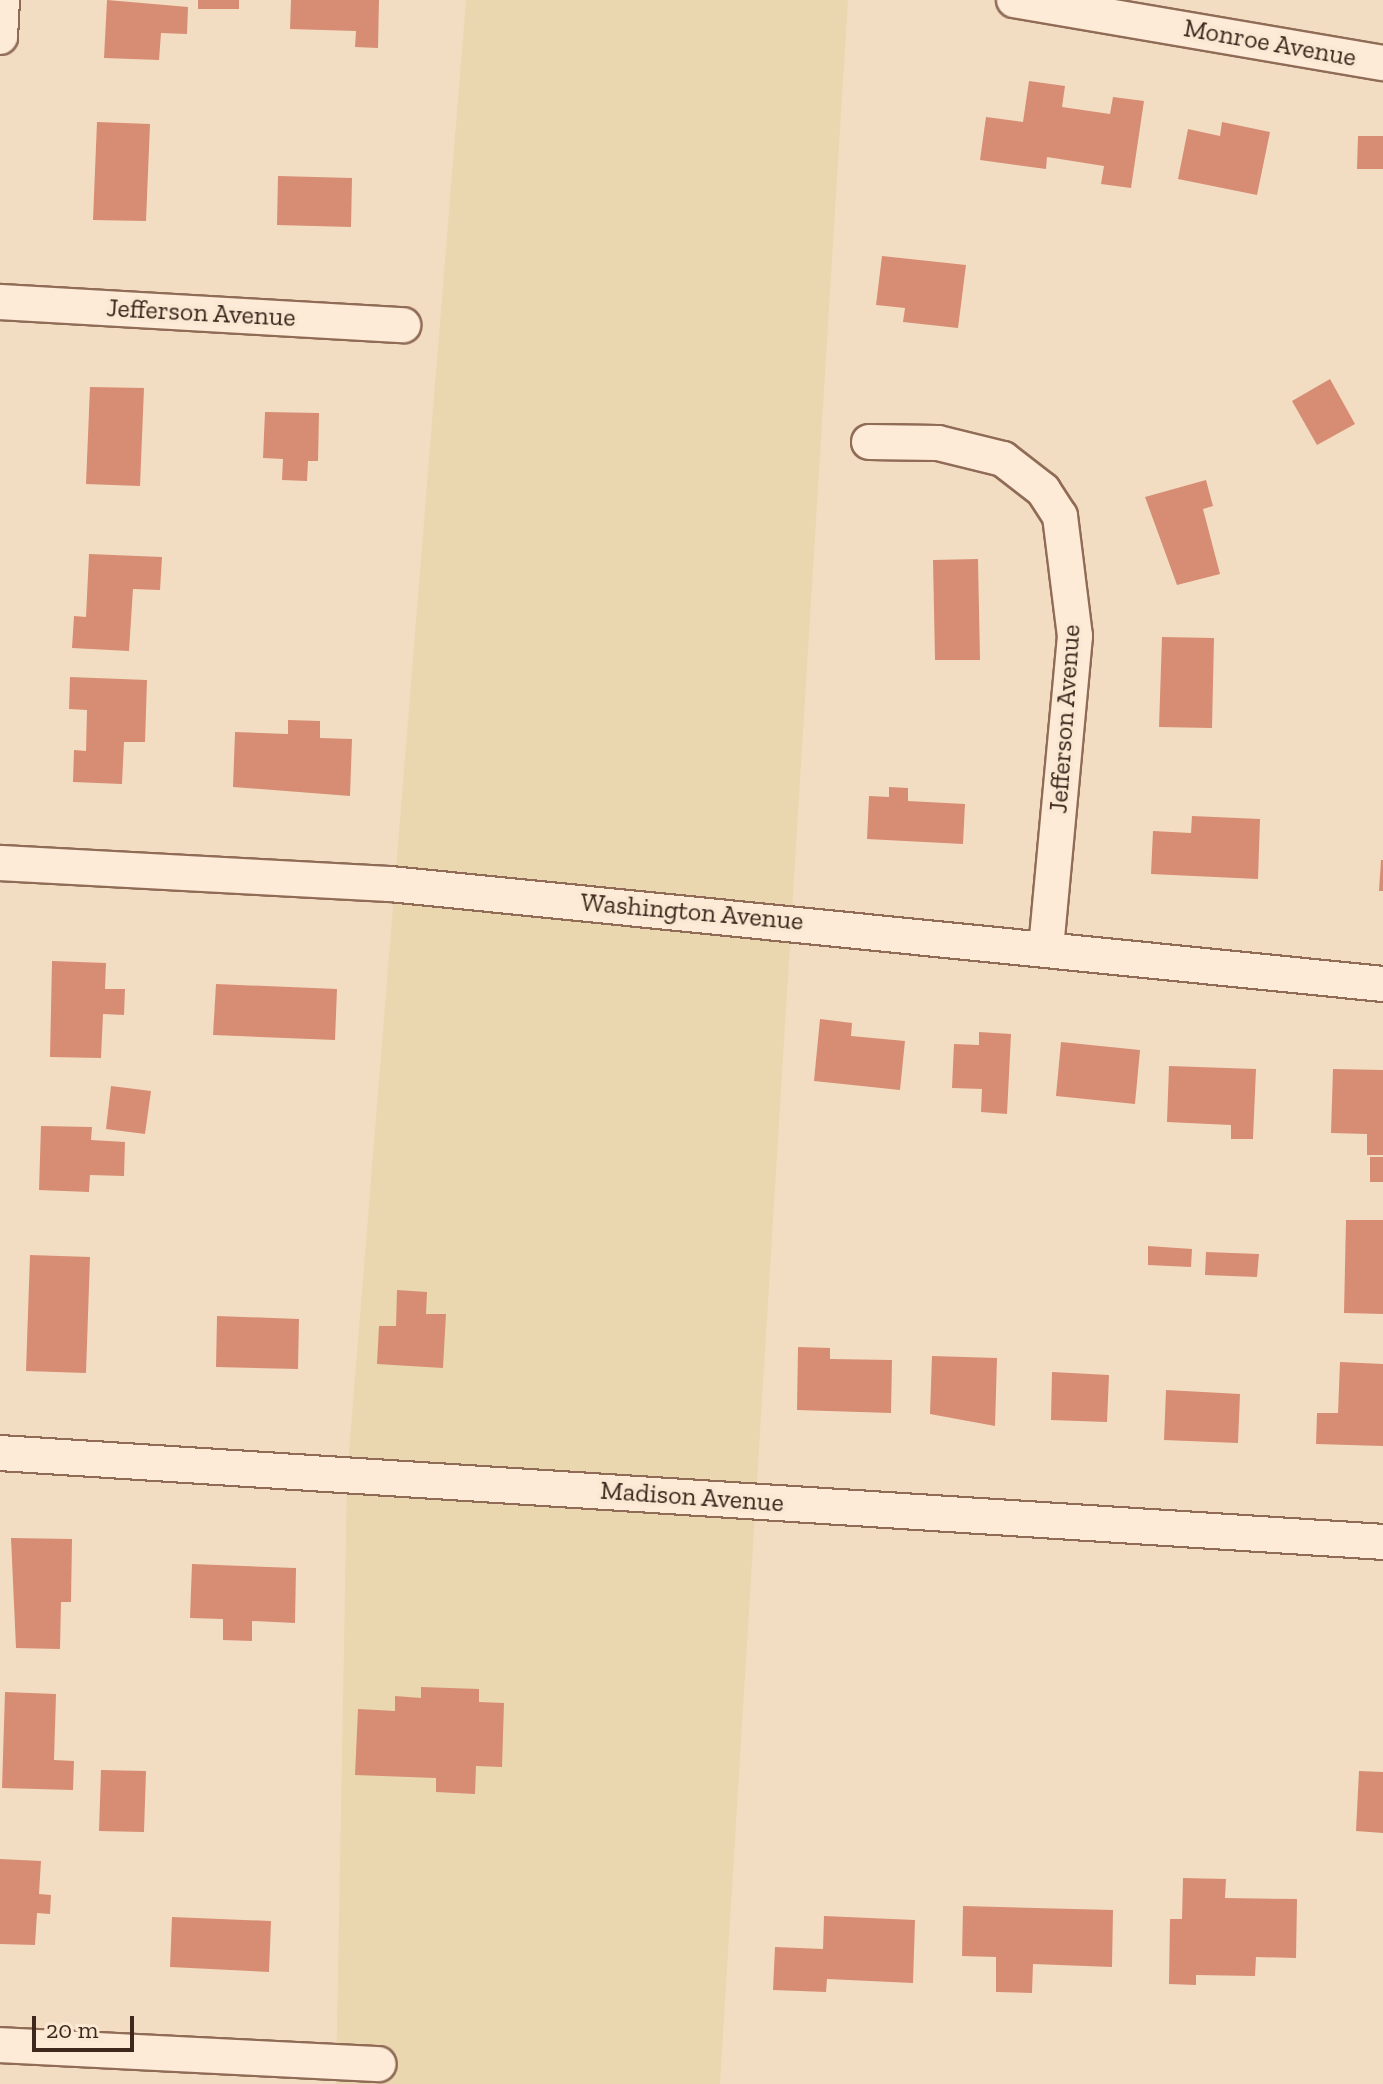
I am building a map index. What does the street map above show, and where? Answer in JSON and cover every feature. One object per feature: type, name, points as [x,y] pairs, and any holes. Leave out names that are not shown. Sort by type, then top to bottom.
[{"type":"street","points":[[0,37],[2,0]]},
{"type":"street","name":"Monroe Avenue","points":[[1014,0],[1383,63]]},
{"type":"street","name":"Jefferson Avenue","points":[[0,302],[403,325]]},
{"type":"street","name":"Jefferson Avenue","points":[[869,442],[938,443],[1003,459],[1043,490],[1060,516],[1075,636],[1046,948]]},
{"type":"street","name":"Washington Avenue","points":[[0,863],[390,884],[1383,984]]},
{"type":"street","name":"Madison Avenue","points":[[0,1453],[1383,1542]]},
{"type":"street","points":[[0,2045],[308,2066],[379,2064]]},
{"type":"shaded area","points":[[466,0],[848,0],[720,2084],[336,2084],[347,1477]]},
{"type":"building","points":[[107,0],[188,7],[187,34],[161,33],[159,60],[104,58]]},
{"type":"building","points":[[198,0],[239,0],[239,9],[198,9]]},
{"type":"building","points":[[291,0],[379,0],[378,48],[355,47],[356,31],[290,29]]},
{"type":"building","points":[[1029,81],[1065,86],[1062,107],[1110,114],[1113,97],[1144,101],[1131,188],[1101,184],[1104,166],[1047,157],[1046,169],[980,160],[986,117],[1023,122]]},
{"type":"building","points":[[97,122],[150,124],[146,221],[93,220]]},
{"type":"building","points":[[1222,122],[1270,132],[1257,195],[1178,179],[1188,129],[1220,136]]},
{"type":"building","points":[[1358,136],[1383,136],[1383,169],[1357,169]]},
{"type":"building","points":[[278,176],[352,178],[351,227],[277,225]]},
{"type":"building","points":[[882,256],[966,265],[958,328],[903,322],[905,308],[876,305]]},
{"type":"building","points":[[1330,379],[1355,424],[1317,445],[1292,401]]},
{"type":"building","points":[[90,387],[144,388],[140,486],[86,484]]},
{"type":"building","points":[[265,412],[319,413],[318,461],[308,461],[307,481],[282,480],[283,459],[263,458]]},
{"type":"building","points":[[1206,480],[1213,506],[1203,509],[1220,574],[1177,585],[1145,497]]},
{"type":"building","points":[[89,554],[162,557],[160,590],[133,589],[129,651],[72,648],[74,616],[86,617]]},
{"type":"building","points":[[978,559],[980,660],[935,660],[933,560]]},
{"type":"building","points":[[1162,637],[1214,638],[1212,728],[1159,727]]},
{"type":"building","points":[[70,677],[147,680],[145,742],[124,742],[122,784],[73,782],[74,750],[86,751],[87,710],[69,709]]},
{"type":"building","points":[[288,720],[320,721],[320,738],[352,739],[350,796],[233,787],[235,732],[288,734]]},
{"type":"building","points":[[889,787],[908,788],[908,801],[965,804],[963,844],[867,839],[869,796],[889,797]]},
{"type":"building","points":[[1192,816],[1260,819],[1258,879],[1151,874],[1153,831],[1191,833]]},
{"type":"building","points":[[1381,860],[1383,891],[1379,891]]},
{"type":"building","points":[[52,961],[106,963],[105,989],[125,989],[124,1015],[103,1014],[101,1058],[50,1057]]},
{"type":"building","points":[[216,984],[337,989],[335,1040],[213,1035]]},
{"type":"building","points":[[820,1019],[852,1023],[851,1036],[905,1041],[900,1090],[814,1081]]},
{"type":"building","points":[[979,1032],[1011,1034],[1007,1114],[981,1112],[982,1089],[952,1088],[954,1044],[979,1045]]},
{"type":"building","points":[[1061,1042],[1140,1050],[1135,1104],[1056,1096]]},
{"type":"building","points":[[1169,1066],[1256,1069],[1253,1139],[1231,1139],[1231,1125],[1167,1122]]},
{"type":"building","points":[[1333,1069],[1383,1070],[1383,1155],[1367,1155],[1367,1134],[1331,1133]]},
{"type":"building","points":[[111,1086],[151,1091],[145,1134],[106,1129]]},
{"type":"building","points":[[41,1126],[92,1127],[91,1140],[125,1142],[124,1176],[90,1175],[89,1192],[39,1190]]},
{"type":"building","points":[[1370,1157],[1383,1157],[1383,1182],[1370,1182]]},
{"type":"building","points":[[1346,1220],[1383,1220],[1383,1314],[1344,1313]]},
{"type":"building","points":[[1148,1246],[1192,1249],[1191,1267],[1148,1265]]},
{"type":"building","points":[[1206,1252],[1259,1254],[1257,1277],[1205,1275]]},
{"type":"building","points":[[30,1255],[90,1257],[86,1373],[26,1371]]},
{"type":"building","points":[[397,1290],[427,1292],[426,1314],[446,1314],[443,1368],[377,1364],[379,1326],[396,1326]]},
{"type":"building","points":[[217,1316],[299,1319],[298,1369],[216,1367]]},
{"type":"building","points":[[798,1347],[830,1348],[830,1359],[892,1360],[891,1413],[797,1410]]},
{"type":"building","points":[[932,1356],[997,1358],[995,1426],[930,1414]]},
{"type":"building","points":[[1340,1362],[1383,1364],[1383,1446],[1316,1444],[1317,1413],[1338,1413]]},
{"type":"building","points":[[1052,1372],[1109,1375],[1107,1422],[1051,1420]]},
{"type":"building","points":[[1166,1390],[1240,1394],[1238,1443],[1164,1440]]},
{"type":"building","points":[[11,1538],[72,1539],[71,1602],[61,1602],[60,1649],[16,1648]]},
{"type":"building","points":[[192,1564],[296,1568],[295,1623],[252,1621],[252,1641],[223,1640],[223,1619],[190,1618]]},
{"type":"building","points":[[421,1687],[479,1689],[479,1702],[504,1703],[502,1767],[476,1766],[475,1794],[436,1792],[436,1778],[355,1775],[358,1709],[395,1711],[395,1696],[421,1698]]},
{"type":"building","points":[[5,1692],[56,1694],[54,1760],[74,1761],[73,1790],[2,1788]]},
{"type":"building","points":[[101,1770],[146,1771],[144,1832],[99,1831]]},
{"type":"building","points":[[1359,1771],[1383,1772],[1383,1833],[1356,1831]]},
{"type":"building","points":[[0,1859],[41,1861],[39,1894],[51,1895],[50,1914],[37,1913],[35,1945],[0,1944]]},
{"type":"building","points":[[1183,1878],[1226,1879],[1225,1898],[1297,1899],[1296,1958],[1256,1957],[1255,1976],[1196,1975],[1196,1985],[1169,1984],[1170,1919],[1182,1919]]},
{"type":"building","points":[[963,1906],[1113,1910],[1112,1967],[1033,1964],[1032,1993],[996,1992],[996,1957],[962,1956]]},
{"type":"building","points":[[824,1916],[915,1920],[913,1983],[827,1979],[826,1992],[773,1990],[775,1947],[823,1949]]},
{"type":"building","points":[[172,1917],[271,1921],[269,1972],[170,1967]]}]
